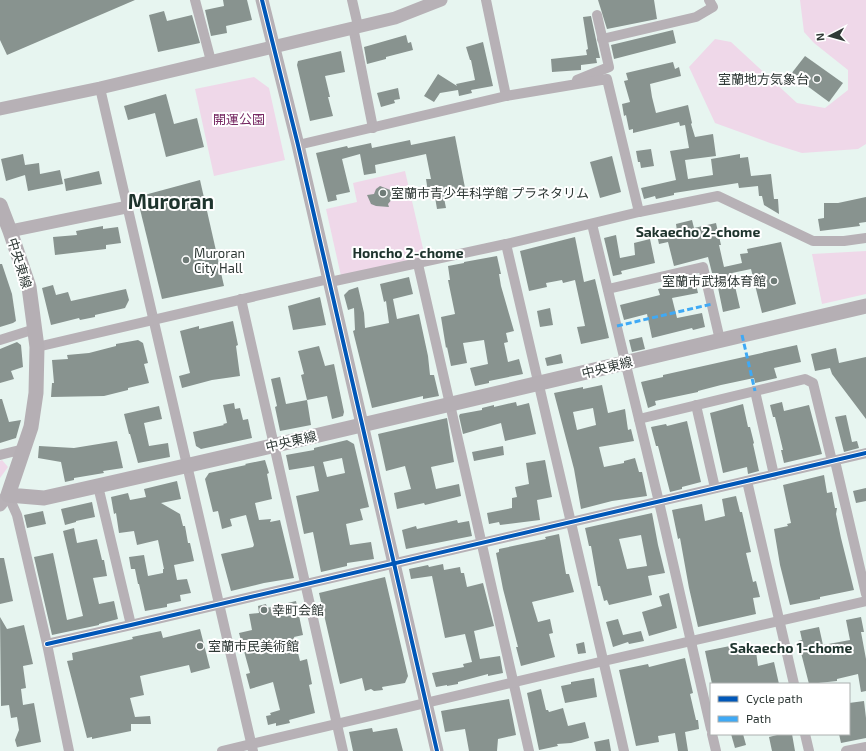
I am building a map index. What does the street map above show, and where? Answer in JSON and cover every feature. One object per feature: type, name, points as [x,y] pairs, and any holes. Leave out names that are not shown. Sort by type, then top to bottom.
[{"type":"main road","name":"中央東線","points":[[0,205],[6,229],[29,287],[37,347],[36,393],[31,427],[4,500],[44,498],[187,466],[537,385],[625,362],[866,306]]},
{"type":"street","points":[[195,0],[210,62]]},
{"type":"street","points":[[262,0],[330,281],[437,751]]},
{"type":"street","points":[[352,0],[355,26],[373,128]]},
{"type":"street","points":[[0,109],[100,88],[355,26],[395,18],[441,0]]},
{"type":"street","points":[[486,0],[506,96]]},
{"type":"street","points":[[602,39],[696,17],[713,7],[709,0]]},
{"type":"street","points":[[556,88],[609,67],[597,15]]},
{"type":"street","points":[[298,145],[506,96],[607,79],[639,212]]},
{"type":"street","points":[[100,88],[253,748]]},
{"type":"street","points":[[37,347],[241,299],[418,264],[639,212],[718,196],[813,241],[844,241],[866,238]]},
{"type":"street","points":[[6,229],[127,207]]},
{"type":"street","points":[[592,224],[659,502],[710,725]]},
{"type":"street","points":[[506,244],[537,385],[572,522],[624,751]]},
{"type":"street","points":[[418,264],[529,751]]},
{"type":"street","points":[[608,289],[703,267],[720,340]]},
{"type":"street","points":[[241,299],[343,751]]},
{"type":"street","points":[[0,340],[35,329]]},
{"type":"street","points":[[639,419],[805,379],[813,383],[866,594]]},
{"type":"street","points":[[755,391],[774,475]]},
{"type":"street","points":[[696,405],[715,488]]},
{"type":"street","points":[[0,455],[24,449]]},
{"type":"street","points":[[47,644],[866,453]]},
{"type":"street","points":[[747,481],[794,683]]},
{"type":"street","points":[[98,486],[131,625]]},
{"type":"street","points":[[4,500],[17,515],[47,644],[69,751]]},
{"type":"street","points":[[222,751],[253,748],[337,725],[513,682],[866,601]]},
{"type":"street","points":[[712,735],[716,751]]},
{"type":"street","points":[[805,735],[809,751]]},
{"type":"street","points":[[846,751],[866,747]]},
{"type":"green space","points":[[800,0],[866,0],[866,144],[858,149],[802,153],[715,123],[689,67],[715,39],[731,42],[797,103],[825,108],[848,90],[848,70],[814,43],[804,32]]},
{"type":"green space","name":"開運公園","points":[[254,77],[269,88],[285,160],[214,176],[195,89]]},
{"type":"green space","points":[[405,171],[425,257],[341,276],[326,209],[357,202],[353,183]]},
{"type":"green space","points":[[866,251],[866,294],[822,304],[812,254]]},
{"type":"green space","points":[[2,460],[8,467],[0,478],[0,461]]},
{"type":"building","points":[[0,0],[135,0],[7,55],[0,40]]},
{"type":"building","points":[[223,0],[247,0],[252,20],[226,26],[227,33],[211,36],[205,10],[224,6]]},
{"type":"building","points":[[598,0],[654,0],[657,19],[607,29]]},
{"type":"building","points":[[164,11],[167,21],[192,15],[200,43],[158,52],[149,15]]},
{"type":"building","points":[[591,16],[600,58],[596,58],[597,63],[581,65],[581,70],[552,72],[551,59],[587,55],[586,50],[588,49],[583,17]]},
{"type":"building","points":[[673,30],[676,43],[614,59],[611,45]]},
{"type":"building","points":[[406,35],[408,43],[411,42],[413,50],[367,64],[364,47]]},
{"type":"building","points":[[483,42],[493,86],[471,90],[472,93],[459,96],[458,90],[440,93],[434,102],[424,96],[438,74],[457,86],[456,84],[475,80],[471,60],[466,47]]},
{"type":"building","points":[[341,51],[345,72],[325,76],[333,116],[310,121],[297,65],[298,61]]},
{"type":"building","name":"室蘭地方気象台","points":[[805,56],[843,83],[829,102],[791,74]]},
{"type":"building","points":[[673,62],[675,69],[679,67],[681,76],[650,84],[656,113],[688,105],[695,137],[713,134],[716,156],[685,160],[688,179],[713,175],[711,159],[740,154],[740,158],[748,157],[751,176],[771,174],[774,199],[778,199],[779,214],[764,205],[762,196],[759,196],[758,186],[739,188],[738,183],[674,193],[674,195],[656,199],[655,196],[644,199],[641,188],[676,180],[670,151],[689,148],[685,125],[680,126],[679,122],[633,133],[633,129],[629,130],[622,104],[630,102],[624,81],[628,80],[626,73]]},
{"type":"building","points":[[398,88],[400,99],[394,100],[395,103],[381,107],[377,93]]},
{"type":"building","points":[[166,94],[174,124],[197,118],[204,147],[166,157],[155,113],[128,120],[124,106]]},
{"type":"building","points":[[455,136],[466,193],[444,198],[446,208],[437,209],[434,191],[428,192],[426,179],[431,179],[426,154],[375,165],[376,173],[364,175],[360,154],[342,159],[350,192],[336,195],[337,200],[328,202],[316,153],[347,146],[348,148],[371,143],[372,148],[410,140],[411,145]]},
{"type":"building","points":[[651,149],[654,166],[641,168],[636,151]]},
{"type":"building","points":[[23,154],[25,165],[39,163],[40,174],[60,170],[63,184],[28,191],[25,175],[6,181],[1,159]]},
{"type":"building","points":[[612,156],[621,192],[600,198],[590,162]]},
{"type":"building","points":[[99,171],[102,184],[66,191],[64,179]]},
{"type":"building","name":"Muroran City Hall","points":[[200,180],[224,286],[162,299],[137,197]]},
{"type":"building","points":[[380,186],[393,191],[393,198],[388,204],[389,207],[371,204],[367,195],[374,194],[376,189]]},
{"type":"building","points":[[866,197],[866,222],[859,223],[860,226],[820,231],[818,219],[824,218],[824,203],[838,203]]},
{"type":"building","points":[[692,220],[694,228],[716,223],[724,267],[742,263],[740,254],[748,253],[747,249],[781,242],[796,304],[762,313],[751,269],[732,273],[740,308],[723,312],[715,273],[712,273],[708,257],[674,266],[668,242],[659,244],[657,235],[677,231],[676,224]]},
{"type":"building","points":[[103,226],[103,229],[118,227],[121,243],[106,245],[106,249],[55,255],[53,237],[77,235],[76,231]]},
{"type":"building","points":[[616,235],[620,258],[635,255],[634,243],[650,239],[655,263],[621,271],[622,274],[613,276],[604,238]]},
{"type":"building","points":[[575,237],[584,282],[595,279],[609,338],[581,344],[577,327],[585,326],[575,280],[563,283],[562,280],[546,283],[547,287],[529,291],[520,251]]},
{"type":"building","points":[[497,256],[501,274],[499,274],[501,286],[514,331],[506,333],[508,342],[504,343],[508,362],[519,359],[523,374],[489,381],[489,383],[475,386],[470,368],[488,364],[484,340],[463,343],[467,363],[451,366],[447,347],[446,348],[441,317],[455,314],[448,280],[450,280],[448,266]]},
{"type":"building","points":[[0,264],[2,264],[12,294],[16,321],[0,327]]},
{"type":"building","points":[[409,277],[413,294],[393,299],[397,319],[419,314],[428,356],[430,375],[434,375],[439,396],[423,399],[423,396],[372,408],[353,331],[355,330],[354,308],[348,310],[344,295],[349,290],[358,287],[364,313],[365,328],[389,323],[386,301],[384,302],[380,284]]},
{"type":"building","points":[[695,280],[698,293],[672,298],[677,318],[702,313],[705,327],[693,330],[692,328],[652,338],[647,314],[624,320],[620,305],[660,295],[658,289]]},
{"type":"building","points":[[53,285],[56,295],[68,292],[71,301],[126,289],[129,300],[125,308],[95,315],[95,317],[80,320],[79,318],[51,325],[42,288]]},
{"type":"building","points":[[320,297],[326,325],[293,330],[288,306]]},
{"type":"building","points":[[550,308],[553,325],[540,327],[537,311]]},
{"type":"building","points":[[233,321],[238,345],[236,346],[240,376],[212,380],[182,388],[179,376],[190,373],[180,331],[199,326],[199,329]]},
{"type":"building","points":[[642,337],[645,349],[632,352],[629,340]]},
{"type":"building","points":[[138,340],[143,343],[148,363],[144,364],[149,383],[104,396],[51,397],[52,383],[54,383],[52,360],[68,359],[67,355],[89,353],[116,346],[116,344]]},
{"type":"building","points":[[17,342],[21,345],[23,367],[11,371],[14,379],[0,383],[0,349]]},
{"type":"building","points":[[797,345],[801,362],[774,368],[777,378],[755,383],[754,378],[721,385],[698,392],[655,401],[656,405],[648,408],[641,382],[663,377],[663,375]]},
{"type":"building","points":[[319,346],[325,366],[334,364],[344,412],[343,416],[332,419],[327,396],[307,400],[301,375],[304,374],[298,351]]},
{"type":"building","points":[[836,348],[839,363],[866,357],[866,419],[832,374],[830,368],[815,371],[811,354]]},
{"type":"building","points":[[561,354],[563,363],[547,366],[545,358]]},
{"type":"building","points":[[280,377],[286,404],[307,400],[311,425],[280,431],[275,407],[277,406],[271,379]]},
{"type":"building","points":[[602,385],[608,413],[625,409],[628,430],[631,429],[634,441],[599,447],[604,467],[624,463],[624,461],[635,458],[639,472],[642,472],[647,496],[612,501],[581,509],[574,469],[554,393],[583,387],[583,389]],"holes":[[[593,408],[596,425],[577,430],[573,412]]]},
{"type":"building","points":[[0,399],[2,399],[9,422],[21,420],[16,438],[0,443]]},
{"type":"building","points":[[516,402],[517,406],[529,403],[536,434],[505,441],[501,423],[463,434],[459,416],[460,414],[482,410],[482,408],[494,405],[494,407]]},
{"type":"building","points":[[782,402],[784,411],[809,405],[822,454],[784,463],[781,450],[783,450],[775,417],[773,417],[770,405]]},
{"type":"building","points":[[234,403],[235,409],[240,408],[243,420],[248,419],[252,438],[201,449],[196,446],[193,432],[227,423],[223,405]]},
{"type":"building","points":[[743,404],[748,427],[750,427],[754,443],[759,471],[748,474],[747,467],[723,473],[710,413]]},
{"type":"building","points":[[159,406],[162,419],[144,423],[149,446],[168,443],[170,457],[138,463],[124,414]]},
{"type":"building","points":[[846,415],[852,442],[857,441],[859,448],[844,452],[835,417]]},
{"type":"building","points":[[447,418],[454,462],[431,467],[436,489],[459,484],[461,496],[425,505],[424,503],[397,509],[394,493],[411,489],[405,466],[386,471],[378,434]]},
{"type":"building","points":[[687,421],[701,482],[670,492],[658,446],[656,446],[651,427],[666,424],[667,426]]},
{"type":"building","points":[[347,440],[354,444],[369,507],[360,509],[363,520],[346,524],[350,545],[371,542],[374,559],[347,563],[347,566],[321,572],[313,532],[304,534],[296,496],[319,491],[314,466],[289,470],[286,455],[314,450],[314,448]],"holes":[[[342,458],[345,473],[327,477],[323,462]]]},
{"type":"building","points":[[117,441],[123,468],[74,478],[74,480],[65,482],[61,462],[38,458],[39,446],[74,448]]},
{"type":"building","points":[[503,446],[504,455],[474,461],[472,452]]},
{"type":"building","points":[[265,460],[269,473],[267,474],[272,499],[255,503],[259,520],[271,519],[270,522],[280,520],[294,578],[231,591],[221,554],[253,547],[254,545],[246,515],[230,519],[232,526],[222,529],[218,511],[213,512],[205,479],[209,473]]},
{"type":"building","points":[[545,460],[552,497],[537,500],[540,520],[500,525],[499,522],[489,524],[487,513],[512,508],[512,498],[517,497],[515,487],[529,484],[526,463]]},
{"type":"building","points":[[824,475],[827,493],[832,492],[835,508],[837,508],[836,514],[854,590],[790,605],[780,565],[774,529],[788,526],[787,524],[791,523],[783,485]]},
{"type":"building","points":[[177,481],[181,499],[161,503],[180,514],[183,526],[185,526],[188,543],[190,543],[194,561],[174,565],[177,580],[187,579],[191,593],[180,595],[181,601],[167,604],[167,607],[145,611],[135,569],[131,569],[129,557],[144,555],[148,576],[163,573],[164,569],[158,540],[137,545],[134,531],[119,533],[116,513],[114,514],[111,497],[128,493],[130,500],[146,497],[144,489]]},
{"type":"building","points":[[866,488],[866,501],[856,503],[853,491]]},
{"type":"building","points":[[736,496],[740,512],[742,512],[751,552],[746,553],[753,582],[756,581],[760,597],[753,598],[756,614],[698,627],[680,538],[678,539],[672,510],[702,504],[705,521],[725,516],[722,499]]},
{"type":"building","points":[[92,502],[95,517],[65,525],[61,509]]},
{"type":"building","points":[[43,511],[46,524],[27,528],[24,515]]},
{"type":"building","points":[[652,513],[665,573],[648,576],[652,595],[609,605],[607,600],[604,601],[600,586],[598,586],[591,546],[589,546],[585,528]],"holes":[[[641,535],[647,566],[627,569],[619,539]]]},
{"type":"building","points":[[457,520],[458,523],[469,521],[472,536],[406,549],[402,530],[416,526],[417,529]]},
{"type":"building","points":[[74,528],[77,543],[97,539],[102,560],[104,560],[107,576],[93,578],[99,604],[114,601],[118,619],[99,625],[52,635],[34,557],[53,553],[67,620],[83,616],[63,531]]},
{"type":"building","points":[[559,534],[566,574],[569,574],[574,592],[532,602],[538,622],[550,619],[553,633],[549,634],[555,657],[521,666],[496,553],[499,552],[499,549],[546,539],[545,537]]},
{"type":"building","points":[[0,558],[4,558],[13,601],[0,604]]},
{"type":"building","points":[[443,564],[444,570],[460,567],[461,573],[464,573],[467,587],[483,583],[494,626],[474,631],[480,659],[500,656],[503,673],[488,676],[488,674],[458,682],[458,684],[436,687],[432,673],[464,667],[463,664],[472,662],[465,634],[445,638],[432,576],[411,579],[409,569]]},
{"type":"building","points":[[385,577],[408,676],[405,683],[382,687],[383,690],[374,691],[371,689],[365,691],[362,678],[340,684],[319,593]]},
{"type":"building","points":[[669,593],[677,628],[649,636],[642,612],[662,606],[659,596]]},
{"type":"building","points":[[296,601],[303,635],[294,637],[300,661],[307,659],[312,684],[309,685],[315,713],[289,720],[290,723],[276,726],[276,723],[268,725],[266,716],[280,710],[273,682],[250,689],[246,674],[250,673],[239,633],[252,630],[249,614],[259,613],[258,606],[266,604],[267,608]]},
{"type":"building","points":[[0,617],[7,629],[24,625],[33,664],[23,666],[26,688],[21,689],[23,705],[34,703],[41,742],[17,747],[15,740],[19,730],[17,717],[11,718],[9,705],[1,706]]},
{"type":"building","points":[[861,617],[864,632],[861,632],[866,659],[866,691],[861,692],[858,674],[837,679],[837,681],[809,683],[798,641],[802,640],[800,631],[819,627],[823,645],[850,640],[846,620]]},
{"type":"building","points":[[618,619],[623,635],[641,631],[644,641],[629,644],[628,642],[613,647],[606,622]]},
{"type":"building","points":[[200,629],[210,668],[191,673],[189,665],[140,676],[144,695],[130,698],[135,717],[150,716],[151,724],[131,724],[131,731],[92,739],[92,737],[87,738],[67,661],[73,660],[72,653],[161,631],[163,638]]},
{"type":"building","points":[[584,642],[586,653],[578,654],[576,644]]},
{"type":"building","points":[[755,644],[758,666],[774,662],[779,683],[712,683],[705,651],[735,645],[736,647]]},
{"type":"building","points":[[685,658],[693,693],[690,694],[696,720],[698,720],[699,729],[685,732],[688,751],[678,751],[675,733],[658,736],[659,742],[636,746],[619,670],[648,664],[649,667]]},
{"type":"building","points":[[594,678],[597,697],[565,703],[561,686],[571,684],[571,682]]},
{"type":"building","points":[[541,689],[546,710],[549,712],[563,708],[568,726],[585,722],[589,738],[571,743],[557,744],[558,746],[539,750],[527,693]]},
{"type":"building","points":[[509,699],[516,735],[498,739],[497,751],[469,751],[465,729],[445,732],[441,711]]},
{"type":"building","points":[[864,701],[866,738],[841,743],[839,735],[850,735],[850,703]]},
{"type":"building","points":[[372,728],[373,732],[397,728],[403,751],[353,751],[349,732]]},
{"type":"building","points":[[731,735],[743,735],[746,745],[735,748]]},
{"type":"building","points":[[777,735],[792,735],[795,751],[772,751],[769,737]]},
{"type":"building","points":[[609,739],[611,751],[596,751],[594,742]]},
{"type":"marked path","points":[[617,326],[712,304]]},
{"type":"marked path","points":[[742,335],[755,391]]},
{"type":"cycle path","points":[[262,0],[298,145],[437,751]]},
{"type":"cycle path","points":[[47,644],[866,453]]},
{"type":"place","name":"室蘭地方気象台","points":[[817,79]]},
{"type":"place","name":"室蘭市青少年科学館 プラネタリム","points":[[383,193]]},
{"type":"place","name":"Muroran City Hall","points":[[186,260]]},
{"type":"place","name":"室蘭市武揚体育館","points":[[774,281]]},
{"type":"place","name":"幸町会館","points":[[264,610]]},
{"type":"place","name":"室蘭市民美術館","points":[[200,646]]},
{"type":"district","name":"Muroran","points":[[171,200]]},
{"type":"district","name":"Sakaecho 2-chome","points":[[698,231]]},
{"type":"district","name":"Honcho 2-chome","points":[[408,252]]},
{"type":"district","name":"Sakaecho 1-chome","points":[[791,647]]}]
